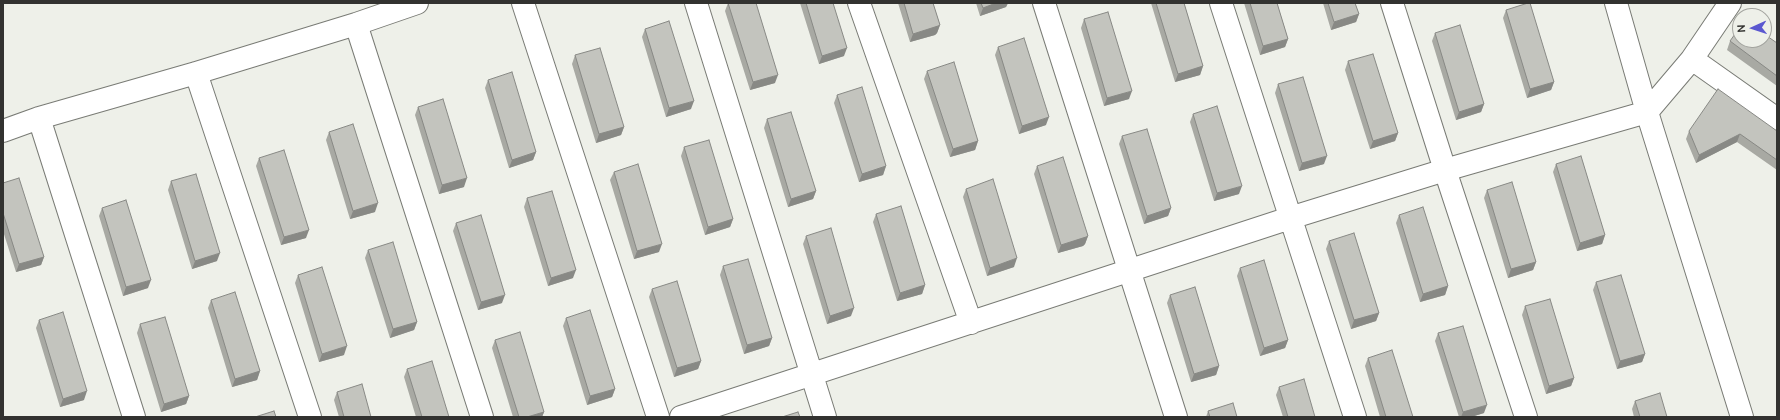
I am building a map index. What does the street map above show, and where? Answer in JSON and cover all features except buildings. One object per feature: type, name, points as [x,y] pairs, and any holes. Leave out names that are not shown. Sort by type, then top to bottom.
[{"type":"street","points":[[3,131],[39,118],[356,24],[417,3]]},
{"type":"street","points":[[523,3],[658,417]]},
{"type":"street","points":[[696,3],[825,417]]},
{"type":"street","points":[[859,3],[971,323]]},
{"type":"street","points":[[1044,3],[1131,271],[1176,417]]},
{"type":"street","points":[[1221,3],[1355,417]]},
{"type":"street","points":[[1392,3],[1526,417]]},
{"type":"street","points":[[1616,3],[1647,112],[1742,417]]},
{"type":"street","points":[[681,417],[811,376],[1290,218],[1445,170],[1647,112],[1692,59],[1730,3]]},
{"type":"street","points":[[356,24],[482,417]]},
{"type":"street","points":[[1692,59],[1777,119]]},
{"type":"street","points":[[196,72],[310,417]]},
{"type":"street","points":[[39,118],[134,417]]}]
